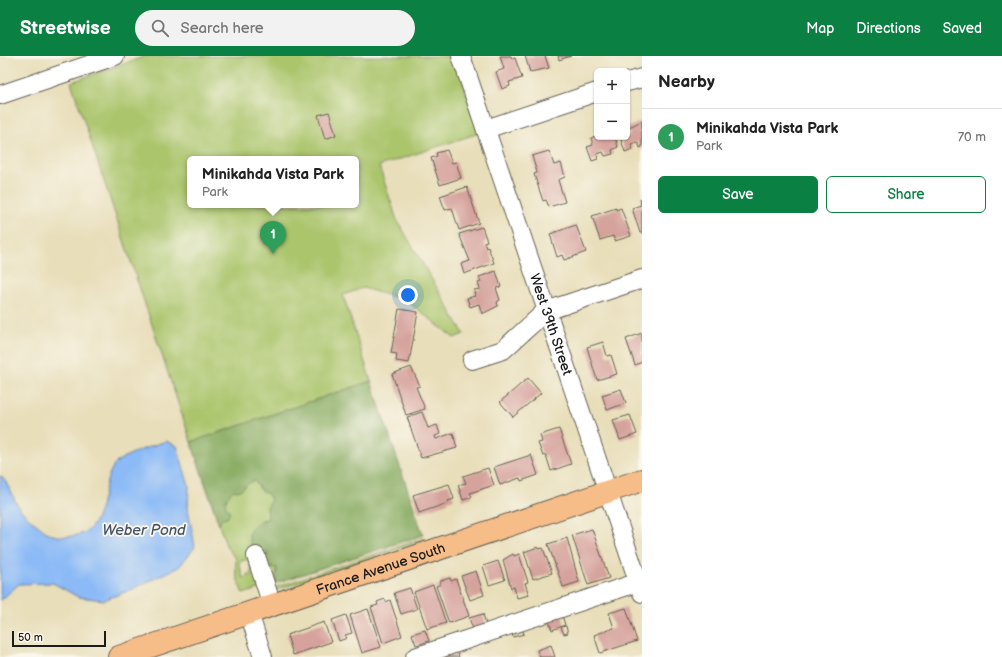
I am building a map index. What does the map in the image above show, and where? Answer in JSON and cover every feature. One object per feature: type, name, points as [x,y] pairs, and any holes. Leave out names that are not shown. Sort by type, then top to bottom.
[{"type":"main road","name":"France Avenue South","points":[[119,657],[642,480]]},
{"type":"street","points":[[0,96],[115,56]]},
{"type":"street","name":"West 39th Street","points":[[461,56],[641,586]]},
{"type":"street","points":[[630,81],[642,78]]},
{"type":"street","points":[[486,129],[594,93]]},
{"type":"street","points":[[472,360],[504,350],[546,310],[642,279]]},
{"type":"street","points":[[256,556],[272,605]]},
{"type":"street","points":[[416,657],[641,586]]},
{"type":"street","points":[[249,613],[263,657]]},
{"type":"green space","points":[[146,56],[454,56],[479,133],[379,166],[397,220],[464,334],[454,338],[407,301],[363,288],[343,295],[371,381],[191,442],[71,82]]},
{"type":"green space","points":[[371,381],[423,535],[276,583],[277,567],[274,569],[265,564],[268,552],[264,551],[263,553],[254,551],[249,540],[250,530],[256,523],[268,519],[267,507],[271,501],[270,496],[261,490],[254,480],[240,490],[234,490],[227,497],[225,505],[230,512],[228,517],[222,518],[219,525],[191,442]]},
{"type":"green space","points":[[254,480],[261,490],[270,496],[270,502],[268,519],[261,520],[251,529],[264,550],[268,553],[270,566],[274,569],[277,567],[276,583],[269,586],[256,571],[246,575],[252,572],[248,559],[239,562],[243,578],[257,573],[262,588],[243,594],[237,576],[236,559],[227,548],[219,525],[227,497],[234,490],[245,486]]},
{"type":"green space","points":[[424,538],[425,540],[274,591],[270,589]]},
{"type":"water","name":"Weber Pond","points":[[166,441],[177,446],[189,486],[188,508],[195,547],[179,567],[128,591],[104,600],[78,597],[53,583],[19,584],[0,601],[0,475],[20,509],[32,520],[45,531],[52,534],[72,536],[84,533],[92,526],[101,506],[110,471],[116,463],[132,454]]},
{"type":"building","points":[[500,56],[511,56],[512,59],[515,58],[522,78],[509,82],[510,86],[502,89],[496,72],[504,69]]},
{"type":"building","points":[[525,56],[545,56],[549,68],[530,72]]},
{"type":"building","points":[[558,56],[571,56],[559,60]]},
{"type":"building","points":[[329,112],[336,135],[325,139],[318,115]]},
{"type":"building","points":[[642,121],[642,147],[640,148],[638,142],[631,144],[633,149],[625,152],[621,140],[630,140],[630,127]]},
{"type":"building","points":[[594,136],[594,140],[616,140],[618,147],[612,150],[613,154],[605,156],[603,152],[597,154],[598,159],[592,161],[587,147],[593,145],[591,138]]},
{"type":"building","points":[[447,150],[452,163],[456,162],[461,178],[440,185],[431,158],[437,156],[436,153]]},
{"type":"building","points":[[549,151],[554,165],[561,163],[565,177],[558,180],[565,202],[549,207],[546,200],[543,201],[534,174],[537,173],[532,156]]},
{"type":"building","points":[[467,187],[479,223],[459,230],[452,208],[445,210],[440,196]]},
{"type":"building","points":[[640,199],[642,199],[642,233],[640,233],[632,208],[641,205]]},
{"type":"building","points":[[616,208],[616,210],[621,208],[631,236],[615,241],[613,236],[600,240],[592,216]]},
{"type":"building","points":[[576,225],[586,252],[564,260],[562,255],[557,257],[550,234]]},
{"type":"building","points":[[482,227],[487,241],[484,242],[486,248],[488,247],[494,263],[464,274],[461,264],[470,261],[459,234]]},
{"type":"building","points":[[496,271],[501,287],[496,288],[500,300],[497,302],[498,306],[482,314],[479,304],[470,307],[467,298],[475,296],[474,290],[480,289],[478,283],[481,282],[479,277]]},
{"type":"building","points":[[399,309],[418,312],[409,363],[396,361],[397,354],[391,353]]},
{"type":"building","points":[[642,333],[642,362],[635,365],[626,339]]},
{"type":"building","points":[[603,342],[607,356],[611,355],[617,374],[597,380],[587,347]]},
{"type":"building","points":[[411,367],[420,386],[416,387],[425,409],[406,415],[392,374]]},
{"type":"building","points":[[528,378],[541,393],[513,417],[500,402]]},
{"type":"building","points":[[621,389],[626,403],[607,410],[602,395]]},
{"type":"building","points":[[422,412],[428,428],[437,425],[440,434],[435,436],[436,439],[453,433],[457,448],[421,458],[407,417]]},
{"type":"building","points":[[630,415],[637,434],[620,440],[613,420]]},
{"type":"building","points":[[559,429],[571,464],[551,471],[546,455],[543,456],[538,443],[542,442],[540,435]]},
{"type":"building","points":[[531,455],[538,475],[521,481],[520,478],[500,485],[494,467]]},
{"type":"building","points":[[488,468],[494,485],[470,493],[472,497],[463,500],[458,485],[466,483],[463,476]]},
{"type":"building","points":[[449,484],[454,499],[448,501],[448,503],[419,513],[413,495]]},
{"type":"building","points":[[592,529],[609,578],[588,585],[572,535]]},
{"type":"building","points":[[567,538],[579,582],[563,587],[548,544]]},
{"type":"building","points":[[538,547],[538,549],[543,548],[552,573],[533,579],[524,552]]},
{"type":"building","points":[[513,554],[514,556],[519,554],[528,582],[525,583],[529,595],[517,598],[514,587],[511,588],[503,560]]},
{"type":"building","points":[[498,561],[505,580],[489,585],[483,566]]},
{"type":"building","points":[[476,571],[484,595],[470,600],[461,576]]},
{"type":"building","points":[[450,578],[451,581],[456,579],[469,616],[449,623],[436,586],[441,584],[440,581]]},
{"type":"building","points":[[433,585],[446,623],[427,629],[414,592]]},
{"type":"building","points":[[410,588],[417,609],[401,614],[394,593]]},
{"type":"building","points":[[385,599],[386,602],[390,600],[402,636],[383,643],[371,607],[378,605],[377,602]]},
{"type":"building","points":[[626,608],[637,641],[600,653],[594,635],[614,628],[609,613]]},
{"type":"building","points":[[368,609],[381,647],[362,653],[350,615]]},
{"type":"building","points":[[561,612],[565,625],[552,630],[547,616]]},
{"type":"building","points":[[483,614],[487,628],[474,632],[469,618]]},
{"type":"building","points":[[346,615],[352,633],[345,635],[347,638],[339,641],[332,620]]},
{"type":"building","points":[[324,622],[331,642],[293,655],[287,635]]},
{"type":"building","points":[[521,625],[524,634],[513,637],[510,629]]},
{"type":"building","points":[[566,626],[568,633],[564,634],[561,627]]},
{"type":"building","points":[[425,630],[429,641],[416,645],[412,634]]},
{"type":"building","points":[[551,645],[555,657],[540,657],[537,650]]},
{"type":"building","points":[[456,647],[459,657],[445,657],[443,651]]},
{"type":"place","name":"Minikahda Vista Park","points":[[273,254]]}]
